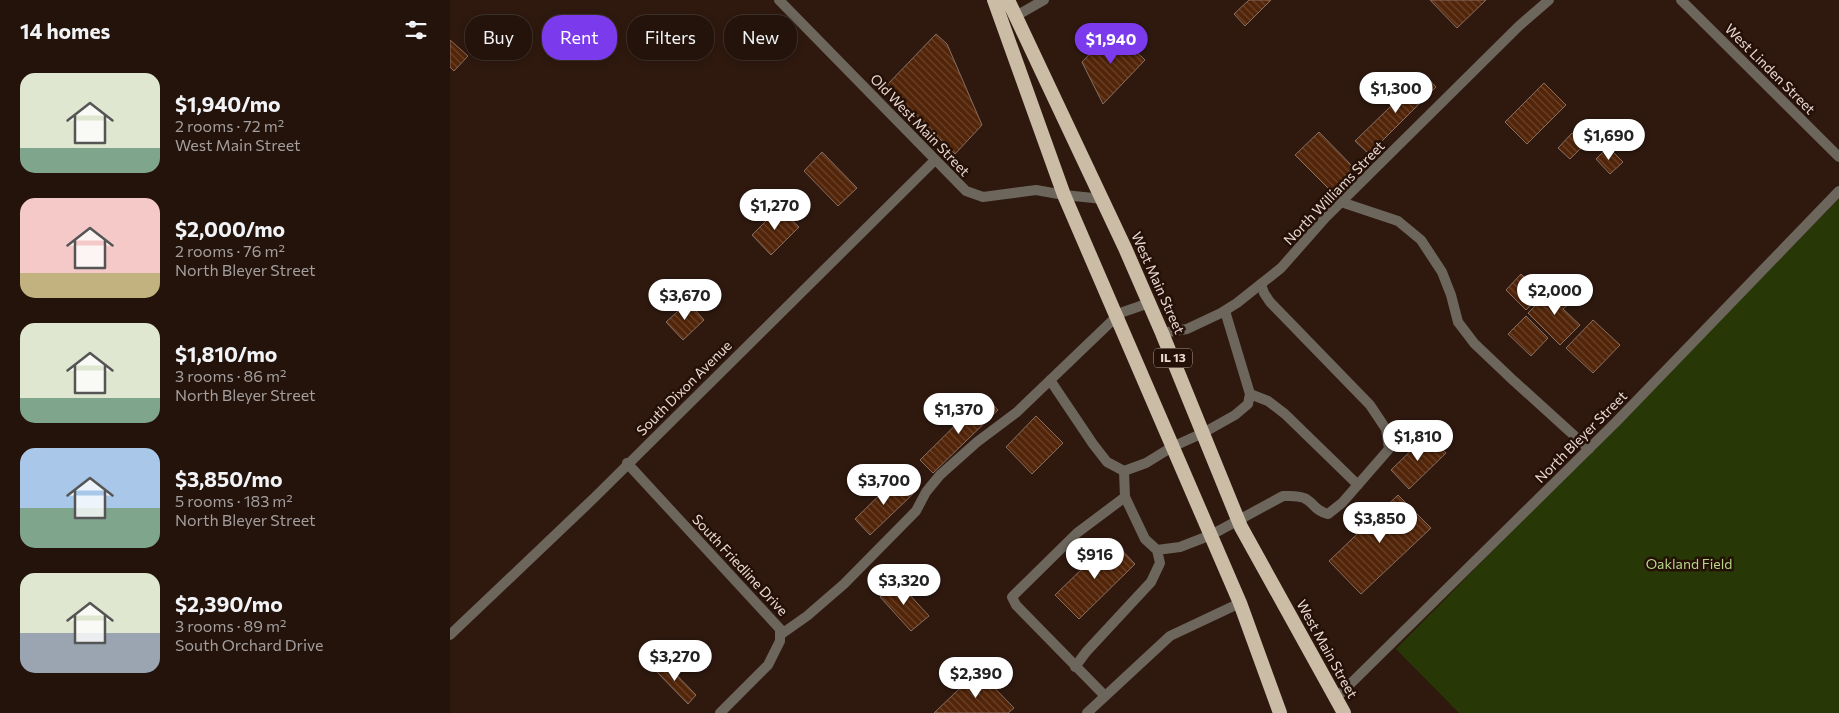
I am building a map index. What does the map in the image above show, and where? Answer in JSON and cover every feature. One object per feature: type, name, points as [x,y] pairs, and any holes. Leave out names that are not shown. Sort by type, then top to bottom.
[{"type":"highway","name":"IL 13","points":[[994,0],[1064,195],[1240,604],[1280,713]]},
{"type":"highway","name":"West Main Street","points":[[1008,0],[1150,303],[1238,520],[1344,713]]},
{"type":"street","name":"Old West Main Street","points":[[779,0],[966,192],[983,197],[1036,190],[1102,199]]},
{"type":"street","points":[[1016,16],[1044,0]]},
{"type":"street","name":"North Williams Street","points":[[1162,333],[1187,330],[1225,310],[1281,268],[1341,202],[1519,26],[1549,0]]},
{"type":"street","name":"West Linden Street","points":[[1681,0],[1839,157]]},
{"type":"street","name":"South Dixon Avenue","points":[[450,635],[594,498],[627,463],[935,160]]},
{"type":"street","name":"North Bleyer Street","points":[[1336,698],[1589,449],[1839,191]]},
{"type":"street","points":[[1341,202],[1398,221],[1421,240],[1442,272],[1451,295],[1458,322],[1474,343],[1589,449]]},
{"type":"street","points":[[1157,550],[1180,547],[1211,535],[1282,496],[1305,498],[1320,513],[1328,514],[1342,503],[1389,449],[1386,429],[1370,405],[1270,302],[1264,294],[1261,284]]},
{"type":"street","points":[[780,635],[807,616],[844,584],[916,511],[926,492],[940,475],[977,442],[1017,412],[1116,317],[1124,312],[1150,303]]},
{"type":"street","points":[[1050,380],[1107,462],[1124,471],[1146,463],[1172,447],[1203,433],[1235,415],[1248,404],[1250,394],[1225,310]]},
{"type":"street","points":[[1250,394],[1268,401],[1285,414],[1358,485]]},
{"type":"street","name":"South Friedline Drive","points":[[627,463],[780,629],[780,641],[768,665],[720,713]]},
{"type":"street","points":[[1075,667],[1086,652],[1151,582],[1160,563],[1157,550],[1146,539],[1125,497],[1124,471]]},
{"type":"street","points":[[1105,696],[1016,605],[1012,597],[1077,533],[1125,497]]},
{"type":"street","points":[[1087,713],[1170,636],[1240,604]]},
{"type":"green space","name":"Oakland Field","points":[[1839,199],[1839,713],[1459,713],[1396,649]]},
{"type":"building","points":[[1249,0],[1271,0],[1245,26],[1234,14]]},
{"type":"building","points":[[1430,0],[1486,0],[1457,28]]},
{"type":"building","points":[[1113,30],[1145,60],[1103,104],[1082,62]]},
{"type":"building","points":[[936,34],[947,44],[982,125],[955,154],[886,86]]},
{"type":"building","points":[[450,40],[465,53],[465,59],[454,71],[450,67]]},
{"type":"building","points":[[1424,74],[1436,87],[1369,154],[1355,141]]},
{"type":"building","points":[[1544,83],[1566,105],[1527,144],[1505,122]]},
{"type":"building","points":[[1319,132],[1354,168],[1331,191],[1295,155]]},
{"type":"building","points":[[1572,133],[1584,145],[1570,159],[1558,148]]},
{"type":"building","points":[[1608,147],[1623,162],[1610,174],[1596,159]]},
{"type":"building","points":[[822,152],[857,188],[838,206],[804,171]]},
{"type":"building","points":[[779,208],[799,227],[771,255],[752,235]]},
{"type":"building","points":[[1521,274],[1542,295],[1526,310],[1506,290]]},
{"type":"building","points":[[1555,286],[1571,302],[1563,309],[1580,325],[1560,345],[1528,313]]},
{"type":"building","points":[[688,302],[704,320],[683,340],[666,322]]},
{"type":"building","points":[[1526,316],[1548,338],[1531,356],[1508,334]]},
{"type":"building","points":[[1593,320],[1620,345],[1593,373],[1566,348]]},
{"type":"building","points":[[985,396],[998,410],[933,473],[920,460]]},
{"type":"building","points":[[1036,416],[1063,443],[1032,474],[1006,447]]},
{"type":"building","points":[[1428,434],[1446,453],[1409,489],[1391,470]]},
{"type":"building","points":[[897,478],[913,494],[870,535],[855,519]]},
{"type":"building","points":[[1398,495],[1431,528],[1361,594],[1329,561]]},
{"type":"building","points":[[1112,540],[1135,564],[1079,619],[1055,595]]},
{"type":"building","points":[[897,581],[929,616],[911,631],[880,597]]},
{"type":"building","points":[[663,661],[696,695],[688,704],[654,669]]},
{"type":"building","points":[[978,671],[1014,708],[1008,713],[934,713]]}]
